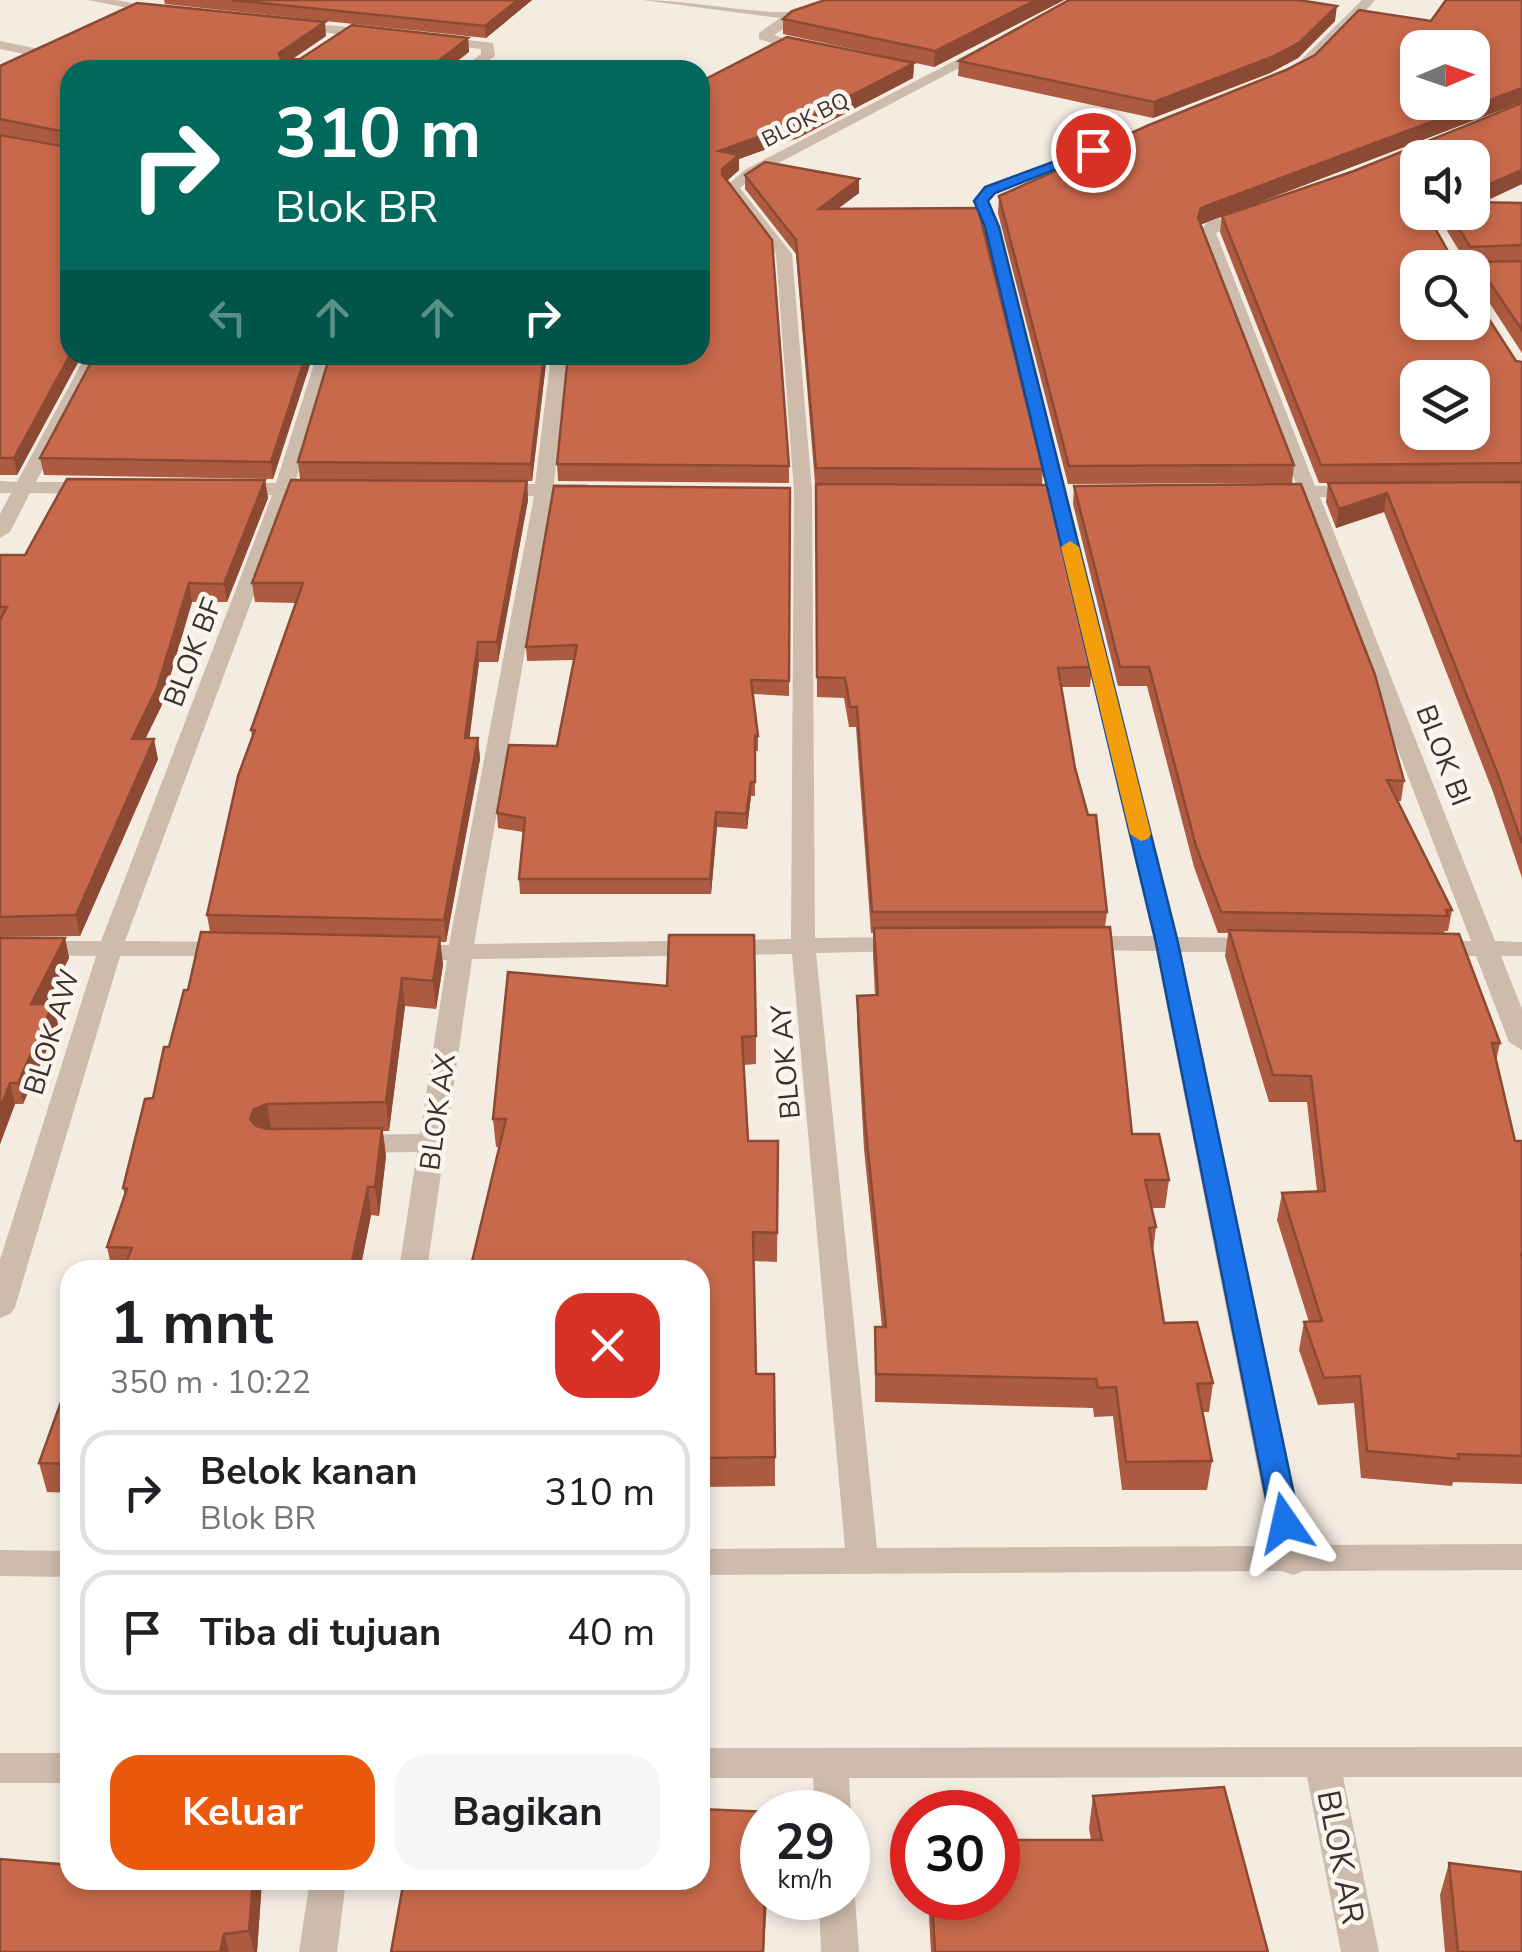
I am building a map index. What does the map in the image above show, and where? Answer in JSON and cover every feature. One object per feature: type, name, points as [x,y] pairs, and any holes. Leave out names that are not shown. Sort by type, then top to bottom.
[{"type":"street","points":[[94,0],[181,13]]},
{"type":"street","points":[[648,0],[790,16]]},
{"type":"street","points":[[816,52],[764,36],[790,16],[824,0]]},
{"type":"street","points":[[1278,79],[1306,64],[1369,0]]},
{"type":"street","points":[[275,23],[368,33]]},
{"type":"street","points":[[306,60],[350,32]]},
{"type":"street","points":[[424,38],[488,46],[488,56],[482,60]]},
{"type":"street","points":[[0,44],[44,54]]},
{"type":"street","name":"BLOK BQ","points":[[803,491],[784,254],[777,237],[738,201],[732,188],[751,172],[996,45]]},
{"type":"street","points":[[906,69],[940,76]]},
{"type":"street","points":[[1156,126],[990,190],[981,201],[992,227],[1167,943],[1293,1562]]},
{"type":"street","name":"BLOK BI","points":[[1263,208],[1211,226],[1208,234],[1522,1042]]},
{"type":"street","points":[[0,532],[89,365]]},
{"type":"street","name":"BLOK BF","points":[[151,835],[284,489],[322,365]]},
{"type":"street","name":"BLOK AX","points":[[414,1260],[460,954],[544,490],[558,365]]},
{"type":"street","points":[[0,487],[125,488]]},
{"type":"street","points":[[204,488],[340,490]]},
{"type":"street","points":[[470,490],[604,490]]},
{"type":"street","name":"BLOK AY","points":[[803,491],[803,944],[862,1561]]},
{"type":"street","points":[[1250,492],[1386,491]]},
{"type":"street","name":"BLOK AW","points":[[0,1307],[111,946],[151,835]]},
{"type":"street","points":[[382,952],[460,954],[937,944]]},
{"type":"street","points":[[1052,944],[1280,945]]},
{"type":"street","points":[[0,948],[266,950]]},
{"type":"street","points":[[1412,948],[1522,950]]},
{"type":"street","points":[[332,1144],[432,1143]]},
{"type":"street","points":[[710,1562],[1522,1558]]},
{"type":"street","points":[[0,1564],[60,1564]]},
{"type":"street","points":[[830,1762],[831,1790]]},
{"type":"street","name":"BLOK AR","points":[[1322,1762],[1360,1952]]},
{"type":"street","points":[[710,1763],[1522,1762]]},
{"type":"street","points":[[0,1768],[60,1768]]},
{"type":"street","points":[[318,1952],[327,1890]]},
{"type":"street","points":[[838,1920],[840,1952]]},
{"type":"building","points":[[232,0],[518,0],[485,26]]},
{"type":"building","points":[[825,0],[1036,0],[935,51],[783,19],[792,11]]},
{"type":"building","points":[[1069,0],[1298,0],[1337,6],[1300,42],[1272,57],[1154,102],[959,61]]},
{"type":"building","points":[[1446,0],[1522,0],[1522,88],[1490,100],[1490,30],[1400,30],[1400,120],[1436,120],[1201,208],[1198,218],[1294,465],[1069,466],[999,196],[1112,146],[1107,144],[1149,125],[1286,70],[1315,55],[1359,10],[1431,21]]},
{"type":"building","points":[[137,3],[325,22],[279,53],[281,60],[60,60],[60,131],[0,119],[0,66]]},
{"type":"building","points":[[352,25],[468,38],[440,60],[281,60],[300,59]]},
{"type":"building","points":[[787,37],[914,63],[798,123],[719,151],[739,155],[722,169],[722,174],[772,240],[789,466],[557,464],[567,365],[710,365],[710,77]]},
{"type":"building","points":[[1522,103],[1522,170],[1490,184],[1490,140],[1431,140],[1480,120],[1490,120],[1490,116]]},
{"type":"building","points":[[0,135],[60,146],[60,365],[65,365],[14,458],[0,458]]},
{"type":"building","points":[[1400,152],[1400,230],[1436,230],[1447,250],[1400,250],[1400,340],[1490,340],[1490,321],[1516,361],[1522,362],[1522,463],[1321,465],[1222,216]]},
{"type":"building","points":[[765,162],[859,179],[819,209],[978,208],[1043,469],[816,468],[796,240],[745,175]]},
{"type":"building","points":[[1490,202],[1522,203],[1522,245],[1470,247],[1460,230],[1490,230]]},
{"type":"building","points":[[1522,261],[1522,330],[1490,283],[1490,262]]},
{"type":"building","points":[[90,365],[303,365],[271,462],[40,458]]},
{"type":"building","points":[[327,365],[543,365],[531,464],[298,462]]},
{"type":"building","points":[[67,479],[265,480],[224,584],[189,583],[157,688],[132,739],[154,739],[76,915],[0,917],[0,620],[7,607],[0,607],[0,555],[25,555]]},
{"type":"building","points":[[291,480],[527,481],[497,642],[478,642],[465,738],[478,738],[444,920],[207,915],[238,776],[255,730],[251,730],[303,583],[252,583]]},
{"type":"building","points":[[1522,482],[1522,843],[1387,493],[1339,509],[1328,483]]},
{"type":"building","points":[[816,484],[1047,485],[1092,667],[1058,668],[1075,768],[1088,815],[1096,815],[1107,912],[872,912],[857,707],[850,707],[845,678],[817,677]]},
{"type":"building","points":[[1301,484],[1375,675],[1404,781],[1387,780],[1452,910],[1446,910],[1448,916],[1221,912],[1196,846],[1149,667],[1120,667],[1074,486]]},
{"type":"building","points":[[554,486],[790,488],[789,681],[751,680],[758,736],[755,782],[751,782],[746,814],[716,812],[710,879],[519,879],[525,818],[497,813],[509,745],[557,746],[577,645],[526,647]]},
{"type":"building","points":[[1110,927],[1132,1134],[1159,1134],[1169,1180],[1145,1180],[1156,1227],[1149,1228],[1164,1323],[1197,1322],[1213,1383],[1197,1384],[1212,1461],[1126,1462],[1116,1387],[1098,1388],[1096,1379],[876,1374],[875,1327],[886,1327],[865,1122],[857,996],[878,995],[874,928]]},
{"type":"building","points":[[1229,930],[1459,934],[1500,1043],[1492,1043],[1515,1141],[1522,1141],[1522,1456],[1458,1454],[1459,1459],[1367,1451],[1360,1376],[1324,1378],[1304,1322],[1322,1321],[1282,1193],[1325,1191],[1311,1076],[1273,1075]]},
{"type":"building","points":[[201,932],[440,937],[433,981],[402,978],[386,1102],[267,1104],[254,1109],[250,1119],[267,1129],[382,1128],[375,1187],[368,1187],[352,1260],[127,1260],[132,1248],[107,1247],[127,1189],[123,1188],[145,1099],[153,1098],[164,1047],[169,1047],[184,990],[188,990]]},
{"type":"building","points":[[669,935],[754,935],[756,1036],[742,1037],[748,1141],[778,1141],[777,1233],[753,1232],[756,1374],[774,1374],[775,1457],[710,1458],[710,1260],[472,1260],[506,1119],[493,1119],[508,972],[667,986]]},
{"type":"building","points":[[0,938],[65,938],[31,1004],[53,1004],[18,1083],[10,1083],[0,1109]]},
{"type":"building","points":[[60,1405],[60,1464],[39,1463]]},
{"type":"building","points":[[1224,1787],[1268,1952],[935,1952],[933,1920],[1020,1920],[1020,1840],[1102,1840],[1093,1796]]},
{"type":"building","points":[[710,1809],[740,1811],[740,1920],[764,1920],[763,1952],[391,1952],[402,1890],[710,1890]]},
{"type":"building","points":[[0,1859],[60,1864],[60,1890],[252,1890],[249,1931],[224,1934],[220,1952],[0,1952]]},
{"type":"building","points":[[1449,1863],[1522,1872],[1522,1952],[1458,1952]]},
{"type":"slow traffic","points":[[1070,547],[1141,834]]},
{"type":"route","points":[[1093,150],[990,190],[981,201],[992,227],[1167,943],[1285,1523]]}]
